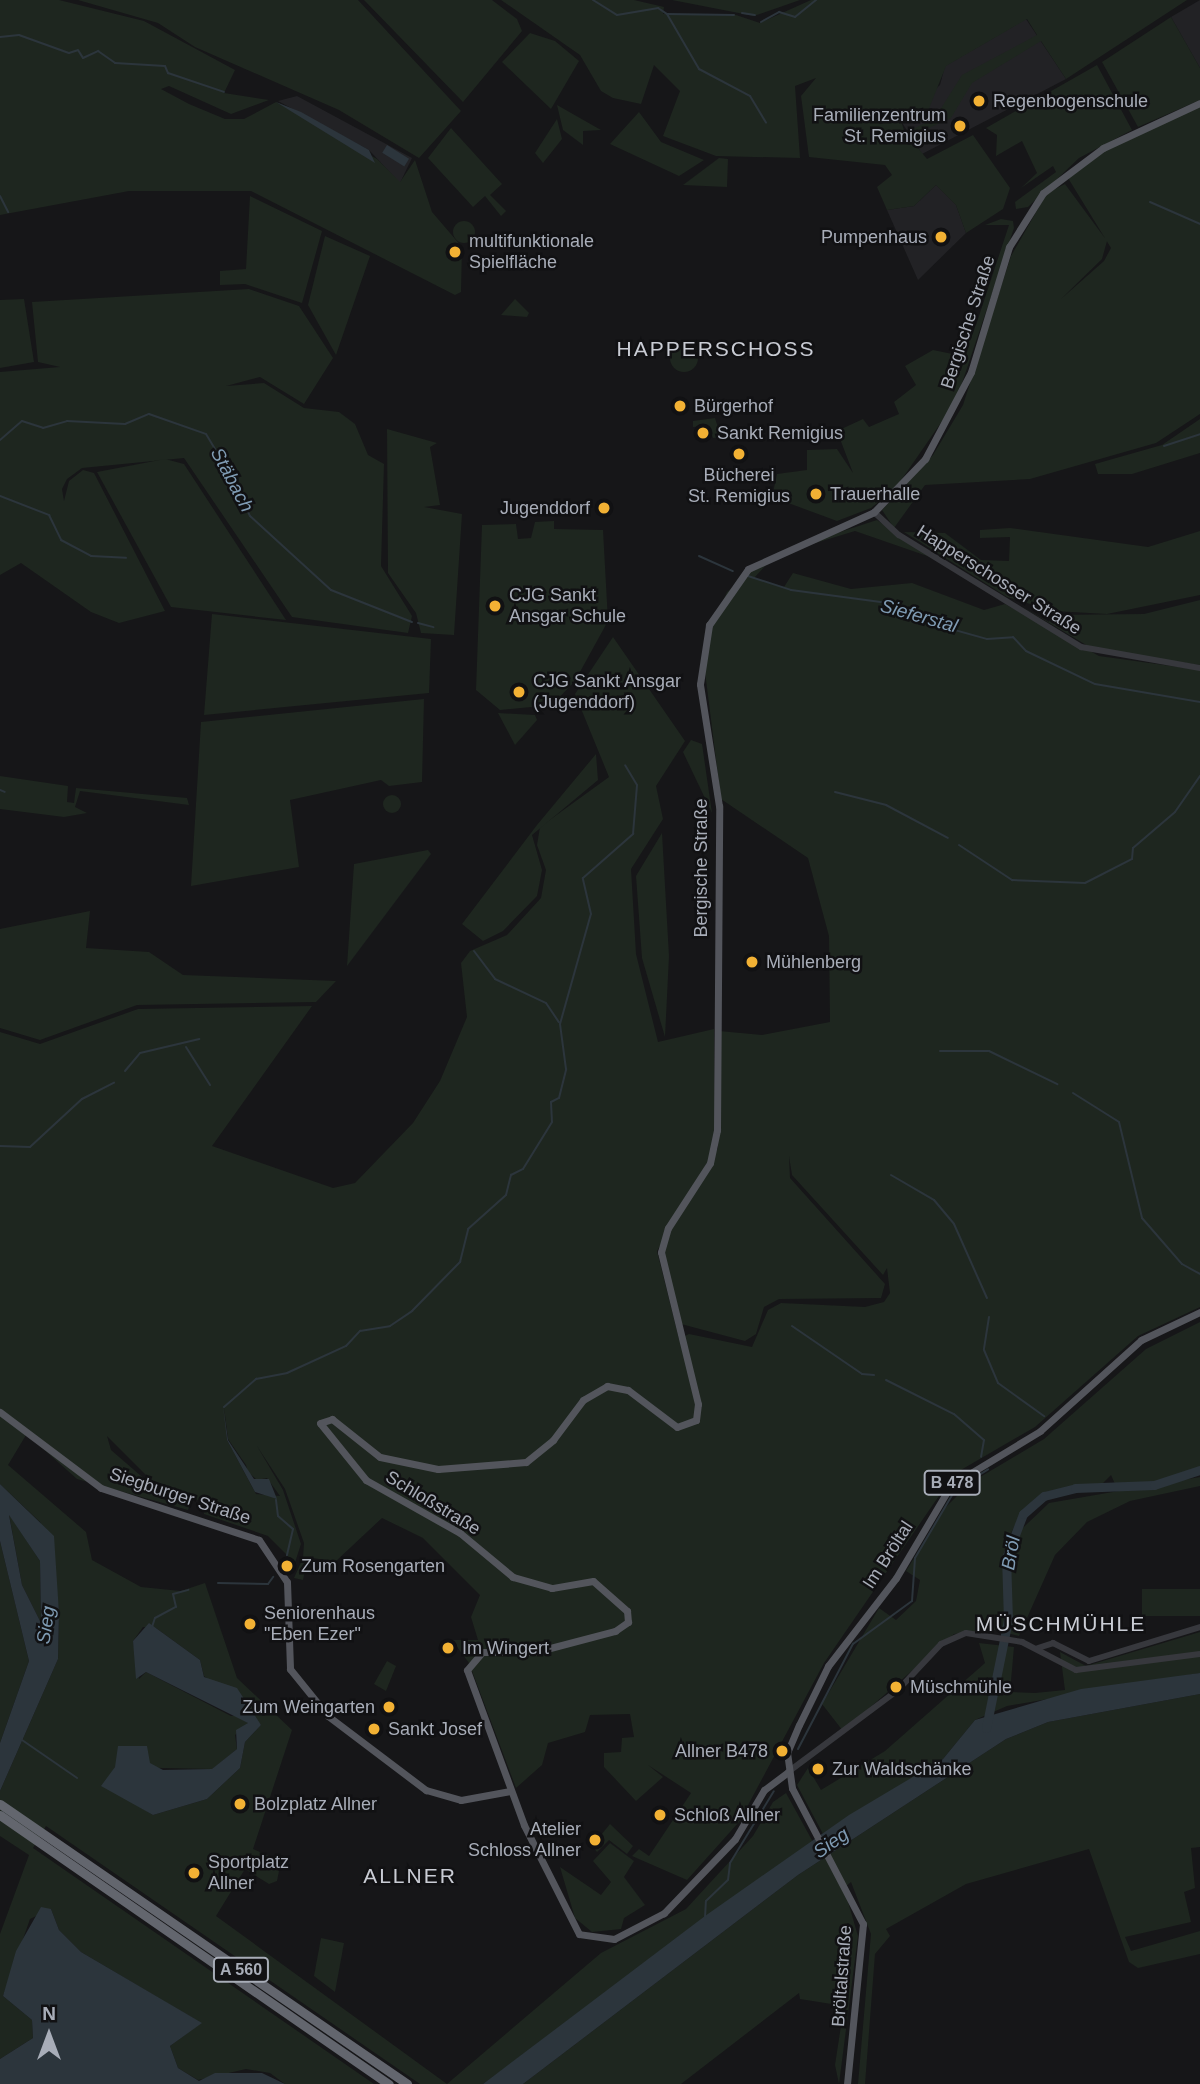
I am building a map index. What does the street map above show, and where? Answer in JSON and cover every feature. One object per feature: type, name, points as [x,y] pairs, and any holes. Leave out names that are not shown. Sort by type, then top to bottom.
[{"type":"highway","name":"A 560","points":[[0,1804],[405,2083]]},
{"type":"highway","name":"A 560","points":[[0,1815],[389,2084]]},
{"type":"main road","name":"Bergische Straße","points":[[717,1030],[719,806],[700,684],[709,625],[730,586],[764,557],[874,512],[943,431],[971,372],[1009,247],[1043,193],[1103,148],[1200,103]]},
{"type":"main road","name":"Schloßstraße","points":[[717,1030],[715,1150],[668,1228],[661,1252],[698,1404],[694,1422],[677,1427],[628,1390],[607,1386],[583,1400],[553,1440],[526,1461],[438,1469],[380,1457],[332,1419],[320,1423],[366,1480],[460,1534],[513,1577],[552,1588],[593,1581],[628,1611],[628,1622],[615,1631],[535,1652],[482,1652],[471,1660],[469,1678],[510,1791],[568,1922],[586,1938],[605,1941],[642,1927],[678,1901],[735,1839],[764,1790],[788,1772]]},
{"type":"main road","name":"Im Bröltal","points":[[788,1772],[789,1749],[828,1666],[896,1578],[951,1485],[1040,1431],[1141,1340],[1200,1312]]},
{"type":"main road","name":"Siegburger Straße","points":[[0,1412],[101,1488],[259,1540],[287,1582],[290,1669],[328,1717],[426,1790],[461,1800],[510,1791]]},
{"type":"main road","name":"Bröltalstraße","points":[[788,1772],[799,1802],[852,1894],[863,1930],[847,2084]]},
{"type":"street","name":"Happerschosser Straße","points":[[874,512],[899,535],[1081,646],[1200,668]]},
{"type":"street","points":[[1038,1648],[1053,1643],[1089,1661],[1200,1627]]},
{"type":"street","points":[[788,1772],[898,1690],[941,1644],[966,1633],[994,1634],[1017,1640],[1038,1648],[1076,1670],[1200,1654]]},
{"type":"shaded area","points":[[0,0],[59,0],[144,21],[235,70],[224,93],[269,100],[231,114],[169,86],[161,89],[189,104],[225,119],[244,119],[276,102],[377,159],[400,182],[415,160],[432,212],[462,247],[461,292],[455,295],[251,191],[129,191],[0,215]]},
{"type":"shaded area","points":[[78,0],[358,0],[461,111],[419,158],[339,110],[195,47],[158,23]]},
{"type":"shaded area","points":[[364,0],[492,0],[517,19],[522,31],[463,102]]},
{"type":"shaded area","points":[[501,0],[634,0],[664,7],[663,14],[733,14],[760,23],[811,0],[1187,0],[1066,79],[1041,41],[972,83],[951,118],[909,137],[927,159],[973,135],[1010,188],[1003,209],[966,233],[956,205],[936,185],[914,206],[887,210],[877,187],[892,175],[885,165],[809,157],[801,96],[816,78],[795,86],[800,158],[716,156],[663,136],[680,91],[654,65],[641,104],[613,98],[601,91],[580,55]],"holes":[[[1027,19],[1037,35],[962,75],[935,118],[905,133],[901,121],[926,116],[946,66]]]},
{"type":"shaded area","points":[[672,0],[800,0],[754,16]]},
{"type":"shaded area","points":[[1200,0],[1200,68],[1171,17]]},
{"type":"shaded area","points":[[1171,17],[1200,68],[1200,100],[1138,127],[1102,62]]},
{"type":"shaded area","name":"Regenbogenschule","points":[[1026,19],[1066,79],[922,154],[901,121],[940,85],[945,66]]},
{"type":"shaded area","points":[[530,33],[555,41],[579,61],[551,109],[502,62]]},
{"type":"shaded area","points":[[1097,65],[1132,130],[1079,158],[1028,207],[1016,209],[1015,202],[1056,172],[1053,166],[1021,188],[1037,173],[1022,141],[996,156],[997,135],[986,128]]},
{"type":"shaded area","points":[[297,96],[412,158],[400,183],[369,150],[278,101]]},
{"type":"shaded area","points":[[557,105],[601,130],[583,131],[583,145],[563,130]]},
{"type":"shaded area","points":[[1200,106],[1200,414],[1156,443],[1030,479],[925,485],[894,528],[882,510],[933,455],[963,405],[1011,256],[1047,193],[1065,184],[1105,239],[1068,178],[1103,151]],"holes":[[[1107,241],[1111,248],[1104,261],[1061,299],[1102,259]]]},
{"type":"shaded area","points":[[639,112],[661,142],[704,160],[679,176],[610,144]]},
{"type":"shaded area","points":[[557,119],[562,139],[543,163],[535,153]]},
{"type":"shaded area","points":[[451,128],[502,184],[490,195],[506,211],[501,216],[485,196],[473,207],[428,158]]},
{"type":"shaded area","points":[[719,158],[728,159],[727,187],[683,185]]},
{"type":"shaded area","points":[[936,185],[956,205],[966,233],[918,280],[887,210],[914,206]]},
{"type":"shaded area","points":[[250,196],[322,231],[302,303],[245,284],[220,285],[220,271],[246,269]]},
{"type":"shaded area","points":[[1001,219],[1013,221],[1014,228],[956,401],[895,489],[871,508],[837,521],[772,497],[777,474],[807,470],[807,450],[837,449],[853,473],[837,431],[863,419],[869,427],[899,414],[894,402],[916,385],[905,366],[933,350],[967,357],[961,331],[976,325],[1009,225],[985,225]]},
{"type":"shaded area","points":[[464,221],[472,224],[475,232],[472,240],[464,243],[456,240],[453,232],[456,224]]},
{"type":"shaded area","points":[[325,236],[370,256],[336,355],[308,305]]},
{"type":"shaded area","points":[[249,289],[299,306],[333,358],[304,404],[260,377],[226,386],[264,383],[304,408],[339,412],[355,424],[368,455],[384,464],[381,566],[412,616],[408,633],[292,617],[184,458],[82,468],[67,479],[62,489],[64,501],[69,481],[83,470],[94,473],[165,611],[119,623],[91,612],[21,563],[0,575],[0,372],[60,367],[38,362],[32,302]]},
{"type":"shaded area","points":[[24,299],[34,362],[0,368],[0,300]]},
{"type":"shaded area","points":[[515,299],[529,313],[527,317],[501,315]]},
{"type":"shaded area","points":[[684,344],[694,348],[698,358],[694,368],[684,372],[674,368],[670,358],[674,348]]},
{"type":"shaded area","points":[[715,418],[721,437],[713,438],[709,426],[693,427],[693,421]]},
{"type":"shaded area","points":[[1200,419],[1200,453],[1132,474],[1098,474],[1095,464],[1162,445]]},
{"type":"shaded area","points":[[387,429],[437,443],[430,447],[440,505],[424,507],[462,514],[454,635],[421,633],[416,613],[388,573]]},
{"type":"shaded area","points":[[165,459],[184,464],[286,620],[171,607],[97,472]]},
{"type":"shaded area","points":[[877,520],[930,557],[855,531],[809,545],[766,565],[754,578],[784,587],[793,573],[851,589],[912,583],[984,610],[1005,604],[1099,656],[1200,670],[1200,1307],[1138,1336],[1035,1427],[954,1474],[824,1663],[739,1822],[687,1880],[632,1856],[639,1849],[649,1856],[691,1793],[648,1765],[663,1777],[636,1801],[604,1767],[604,1753],[621,1752],[622,1738],[634,1737],[630,1714],[590,1715],[585,1732],[548,1743],[542,1765],[516,1788],[469,1663],[452,1640],[478,1640],[471,1617],[480,1595],[423,1538],[382,1518],[335,1562],[308,1557],[303,1580],[294,1578],[303,1558],[304,1543],[285,1489],[257,1446],[283,1490],[301,1544],[291,1575],[288,1556],[268,1536],[204,1514],[200,1501],[150,1479],[107,1436],[111,1450],[148,1482],[190,1505],[188,1510],[77,1479],[14,1423],[26,1435],[8,1465],[86,1532],[92,1560],[141,1587],[181,1591],[205,1583],[237,1678],[292,1730],[253,1849],[281,1861],[277,1881],[269,1884],[245,1869],[216,1916],[447,2084],[420,2084],[46,1826],[33,1848],[374,2084],[285,2084],[270,2073],[246,2069],[198,2080],[178,2068],[170,2046],[201,2023],[81,1952],[59,1930],[51,1909],[30,1919],[3,1996],[32,2020],[33,2038],[0,2059],[0,1934],[29,1855],[0,1836],[0,1791],[58,1659],[59,1613],[53,1553],[40,1522],[0,1484],[0,1032],[40,1044],[138,1009],[312,1006],[212,1146],[333,1188],[355,1183],[413,1123],[440,1081],[467,1017],[461,963],[470,951],[507,935],[541,898],[546,870],[537,845],[540,827],[609,777],[575,694],[613,637],[685,741],[656,786],[663,819],[631,869],[636,954],[658,1042],[714,1029],[715,1137],[708,1161],[657,1251],[679,1339],[689,1334],[752,1347],[768,1310],[781,1303],[865,1307],[884,1302],[890,1293],[887,1268],[883,1275],[792,1175],[789,1156],[790,1178],[885,1284],[881,1298],[779,1299],[764,1307],[756,1334],[745,1341],[681,1324],[664,1255],[666,1238],[718,1148],[719,1031],[762,1035],[830,1022],[829,936],[808,858],[721,799],[704,664],[713,623],[727,592],[760,564],[800,545]],"holes":[[[224,1407],[228,1439],[248,1472],[257,1480],[267,1478],[280,1496],[256,1494],[227,1440]],[[143,1627],[156,1628],[200,1660],[204,1676],[261,1725],[245,1742],[240,1768],[207,1799],[153,1815],[107,1787],[115,1767],[213,1769],[237,1749],[235,1735],[248,1723],[244,1715],[231,1716],[146,1672],[139,1679],[133,1641]]]},
{"type":"shaded area","name":"CJG Sankt Ansgar (Jugenddorf)","points":[[554,521],[554,529],[603,530],[608,621],[575,681],[552,705],[500,710],[476,690],[482,525],[516,524],[518,539],[531,538],[535,522]]},
{"type":"shaded area","points":[[1010,528],[1148,547],[1200,531],[1200,595],[1107,614],[1054,611],[1007,597],[904,532],[945,533],[981,560],[1009,561],[1010,537],[980,538],[980,530]]},
{"type":"shaded area","points":[[1200,600],[1200,665],[1093,649],[1012,601],[1049,622],[1053,615],[1144,614]]},
{"type":"shaded area","points":[[212,614],[431,639],[429,693],[204,715]]},
{"type":"shaded area","points":[[424,699],[422,782],[389,786],[381,780],[290,800],[299,867],[191,886],[201,722]]},
{"type":"shaded area","points":[[498,713],[535,715],[537,720],[515,745]]},
{"type":"shaded area","points":[[691,740],[702,744],[712,813],[683,752]]},
{"type":"shaded area","points":[[596,754],[598,780],[532,835],[542,870],[537,896],[503,931],[483,941],[462,924],[537,825]]},
{"type":"shaded area","points":[[0,776],[68,786],[67,802],[74,803],[76,788],[187,798],[189,805],[80,791],[75,807],[87,813],[64,817],[0,809]]},
{"type":"shaded area","points":[[392,795],[398,798],[401,804],[398,810],[392,813],[386,810],[383,804],[386,798]]},
{"type":"shaded area","points":[[662,833],[669,956],[665,1037],[642,958],[636,876]]},
{"type":"shaded area","points":[[428,850],[431,854],[347,966],[354,864]]},
{"type":"shaded area","points":[[90,911],[86,948],[149,952],[183,975],[336,981],[316,1002],[137,1005],[40,1040],[0,1028],[0,929]]},
{"type":"shaded area","points":[[1200,1322],[1200,1468],[1153,1482],[1115,1484],[1111,1475],[1101,1485],[1044,1495],[1021,1512],[1006,1544],[1049,1503],[1200,1477],[1200,1486],[1130,1501],[1087,1522],[1055,1555],[1019,1636],[994,1630],[954,1634],[843,1731],[822,1704],[879,1608],[896,1620],[916,1601],[920,1580],[906,1571],[945,1508],[970,1483],[1044,1439],[1146,1349]]},
{"type":"shaded area","points":[[9,1514],[40,1561],[41,1623],[22,1585]]},
{"type":"shaded area","points":[[0,1541],[29,1661],[0,1743]]},
{"type":"shaded area","points":[[1142,1589],[1200,1589],[1200,1616],[1142,1616]]},
{"type":"shaded area","points":[[1200,1632],[1200,1673],[1007,1706],[975,1720],[943,1759],[823,1834],[797,1785],[808,1768],[821,1790],[885,1751],[985,1663],[979,1643],[1014,1647],[1010,1692],[1035,1693],[1065,1690],[1060,1652],[1086,1666]]},
{"type":"shaded area","points":[[387,1661],[396,1666],[386,1691],[374,1684]]},
{"type":"shaded area","points":[[1200,1694],[1200,1847],[1191,1848],[1195,1888],[1184,1892],[1191,1922],[1125,1937],[1131,1951],[1200,1931],[1200,1954],[1138,1968],[1129,1962],[1089,1849],[966,1884],[886,1929],[890,1936],[875,1954],[865,2084],[858,2084],[871,1934],[851,1882],[844,1888],[858,1936],[839,2084],[835,2065],[844,2006],[800,1999],[799,1993],[681,2084],[523,2084],[798,1875],[1006,1739],[1048,1722]]},
{"type":"shaded area","points":[[786,1793],[813,1842],[483,2084],[447,2084],[601,1953],[686,1909],[753,1836],[773,1802]]},
{"type":"shaded area","points":[[610,1824],[633,1846],[627,1854],[609,1840],[597,1852],[592,1846]]},
{"type":"shaded area","points":[[610,1843],[634,1861],[624,1877],[645,1905],[624,1918],[621,1929],[592,1932],[575,1918],[560,1867],[601,1895],[611,1882],[593,1861]]},
{"type":"shaded area","points":[[321,1938],[344,1943],[335,1992],[314,1976]]},
{"type":"water","points":[[276,102],[301,112],[369,150],[375,163]]},
{"type":"water","points":[[387,145],[409,159],[404,166],[382,153]]},
{"type":"water","points":[[223,1406],[228,1440],[254,1479],[269,1479],[277,1499],[255,1492],[227,1440]]},
{"type":"water","name":"Sieg","points":[[0,1484],[54,1536],[59,1613],[58,1659],[0,1791],[0,1743],[29,1661],[0,1541]],"holes":[[[9,1515],[40,1561],[41,1623],[22,1585]]]},
{"type":"water","points":[[149,1623],[200,1660],[204,1677],[237,1688],[261,1725],[245,1742],[240,1768],[207,1799],[153,1815],[101,1786],[115,1767],[118,1746],[147,1746],[150,1763],[163,1770],[212,1769],[237,1749],[236,1730],[248,1723],[146,1672],[136,1679],[133,1641]]},
{"type":"water","name":"Sieg","points":[[1200,1673],[1200,1694],[1048,1722],[1006,1739],[798,1875],[523,2084],[483,2084],[705,1916],[849,1815],[943,1759],[975,1720],[1081,1689]]},
{"type":"water","points":[[41,1907],[51,1909],[59,1930],[81,1952],[202,2023],[170,2046],[178,2068],[199,2081],[215,2073],[262,2073],[285,2084],[0,2084],[0,2059],[33,2038],[32,2020],[3,1996],[16,1951]]},
{"type":"waterway","points":[[593,0],[617,15],[658,8],[667,14],[734,15]]},
{"type":"waterway","points":[[761,22],[779,12],[795,17],[816,0]]},
{"type":"waterway","points":[[742,13],[755,15]]},
{"type":"waterway","points":[[667,14],[699,69],[750,96],[766,123]]},
{"type":"waterway","points":[[0,37],[19,35],[69,53],[78,50],[83,58],[98,51],[115,63],[165,66],[168,73],[224,92]]},
{"type":"waterway","points":[[0,196],[8,212]]},
{"type":"waterway","points":[[1150,202],[1200,224]]},
{"type":"waterway","name":"Stäbach","points":[[0,440],[22,421],[43,428],[67,421],[125,424],[149,414],[206,434],[218,454]]},
{"type":"waterway","points":[[1164,446],[1200,434]]},
{"type":"waterway","name":"Stäbach","points":[[226,466],[250,516],[331,590],[412,622]]},
{"type":"waterway","points":[[0,496],[49,515],[61,540],[91,556],[126,558]]},
{"type":"waterway","name":"Sieferstal","points":[[699,556],[733,571]]},
{"type":"waterway","name":"Sieferstal","points":[[748,576],[791,590],[888,603],[919,620],[987,639],[1013,637],[1026,651],[1095,684],[1200,702]]},
{"type":"waterway","name":"Stäbach","points":[[418,623],[433,627]]},
{"type":"waterway","points":[[224,1407],[256,1379],[287,1373],[346,1346],[360,1331],[390,1326],[412,1311],[460,1262],[468,1229],[506,1195],[511,1175],[523,1169],[552,1122],[551,1102],[559,1098],[566,1069],[560,1024],[591,914],[583,878],[633,834],[637,785],[625,765]]},
{"type":"waterway","points":[[959,845],[1012,880],[1085,883],[1132,859],[1133,848],[1175,812],[1200,776]]},
{"type":"waterway","points":[[0,790],[5,792]]},
{"type":"waterway","points":[[835,792],[886,805],[948,838]]},
{"type":"waterway","points":[[474,951],[495,979],[546,1003],[559,1022]]},
{"type":"waterway","points":[[125,1071],[140,1053],[199,1039]]},
{"type":"waterway","points":[[186,1047],[210,1085]]},
{"type":"waterway","points":[[940,1051],[989,1051],[1057,1084]]},
{"type":"waterway","points":[[0,1146],[30,1147],[82,1099],[114,1083]]},
{"type":"waterway","points":[[1073,1093],[1119,1122],[1142,1218],[1182,1264],[1200,1274]]},
{"type":"waterway","points":[[891,1175],[934,1200],[954,1224],[987,1298]]},
{"type":"waterway","points":[[989,1317],[984,1350],[998,1383],[1044,1416]]},
{"type":"waterway","points":[[792,1326],[862,1374],[874,1375]]},
{"type":"waterway","points":[[886,1380],[954,1414],[984,1440],[981,1457]]},
{"type":"waterway","points":[[798,1749],[853,1644],[912,1601],[915,1558],[955,1490],[988,1469]]},
{"type":"waterway","name":"Bröl","points":[[986,1728],[1008,1620],[1006,1558],[1023,1514],[1044,1496],[1075,1488],[1154,1485],[1200,1470]]},
{"type":"waterway","points":[[276,1500],[278,1516],[293,1529],[287,1555]]},
{"type":"waterway","points":[[218,1583],[268,1584],[273,1577]]},
{"type":"waterway","points":[[152,1627],[155,1618],[176,1607],[173,1594],[188,1590]]},
{"type":"waterway","points":[[22,1740],[77,1778]]},
{"type":"waterway","points":[[705,1918],[706,1901],[728,1880],[730,1863],[774,1791]]},
{"type":"place","name":"Regenbogenschule","points":[[979,101]]},
{"type":"place","name":"Familienzentrum St. Remigius","points":[[960,126]]},
{"type":"place","name":"Pumpenhaus","points":[[941,237]]},
{"type":"place","name":"multifunktionale Spielfläche","points":[[455,252]]},
{"type":"place","name":"Bürgerhof","points":[[680,406]]},
{"type":"place","name":"Sankt Remigius","points":[[703,433]]},
{"type":"place","name":"Bücherei St. Remigius","points":[[739,454]]},
{"type":"place","name":"Trauerhalle","points":[[816,494]]},
{"type":"place","name":"Jugenddorf","points":[[604,508]]},
{"type":"place","name":"CJG Sankt Ansgar Schule","points":[[495,606]]},
{"type":"place","name":"CJG Sankt Ansgar (Jugenddorf)","points":[[519,692]]},
{"type":"place","name":"Mühlenberg","points":[[752,962]]},
{"type":"place","name":"Zum Rosengarten","points":[[287,1566]]},
{"type":"place","name":"Seniorenhaus \"Eben Ezer\"","points":[[250,1624]]},
{"type":"place","name":"Im Wingert","points":[[448,1648]]},
{"type":"place","name":"Müschmühle","points":[[896,1687]]},
{"type":"place","name":"Zum Weingarten","points":[[389,1707]]},
{"type":"place","name":"Sankt Josef","points":[[374,1729]]},
{"type":"place","name":"Allner B478","points":[[782,1751]]},
{"type":"place","name":"Zur Waldschänke","points":[[818,1769]]},
{"type":"place","name":"Bolzplatz Allner","points":[[240,1804]]},
{"type":"place","name":"Schloß Allner","points":[[660,1815]]},
{"type":"place","name":"Atelier Schloss Allner","points":[[595,1840]]},
{"type":"place","name":"Sportplatz Allner","points":[[194,1873]]},
{"type":"district","name":"HAPPERSCHOSS","points":[[716,349]]},
{"type":"district","name":"MÜSCHMÜHLE","points":[[1061,1624]]},
{"type":"district","name":"ALLNER","points":[[410,1876]]}]
